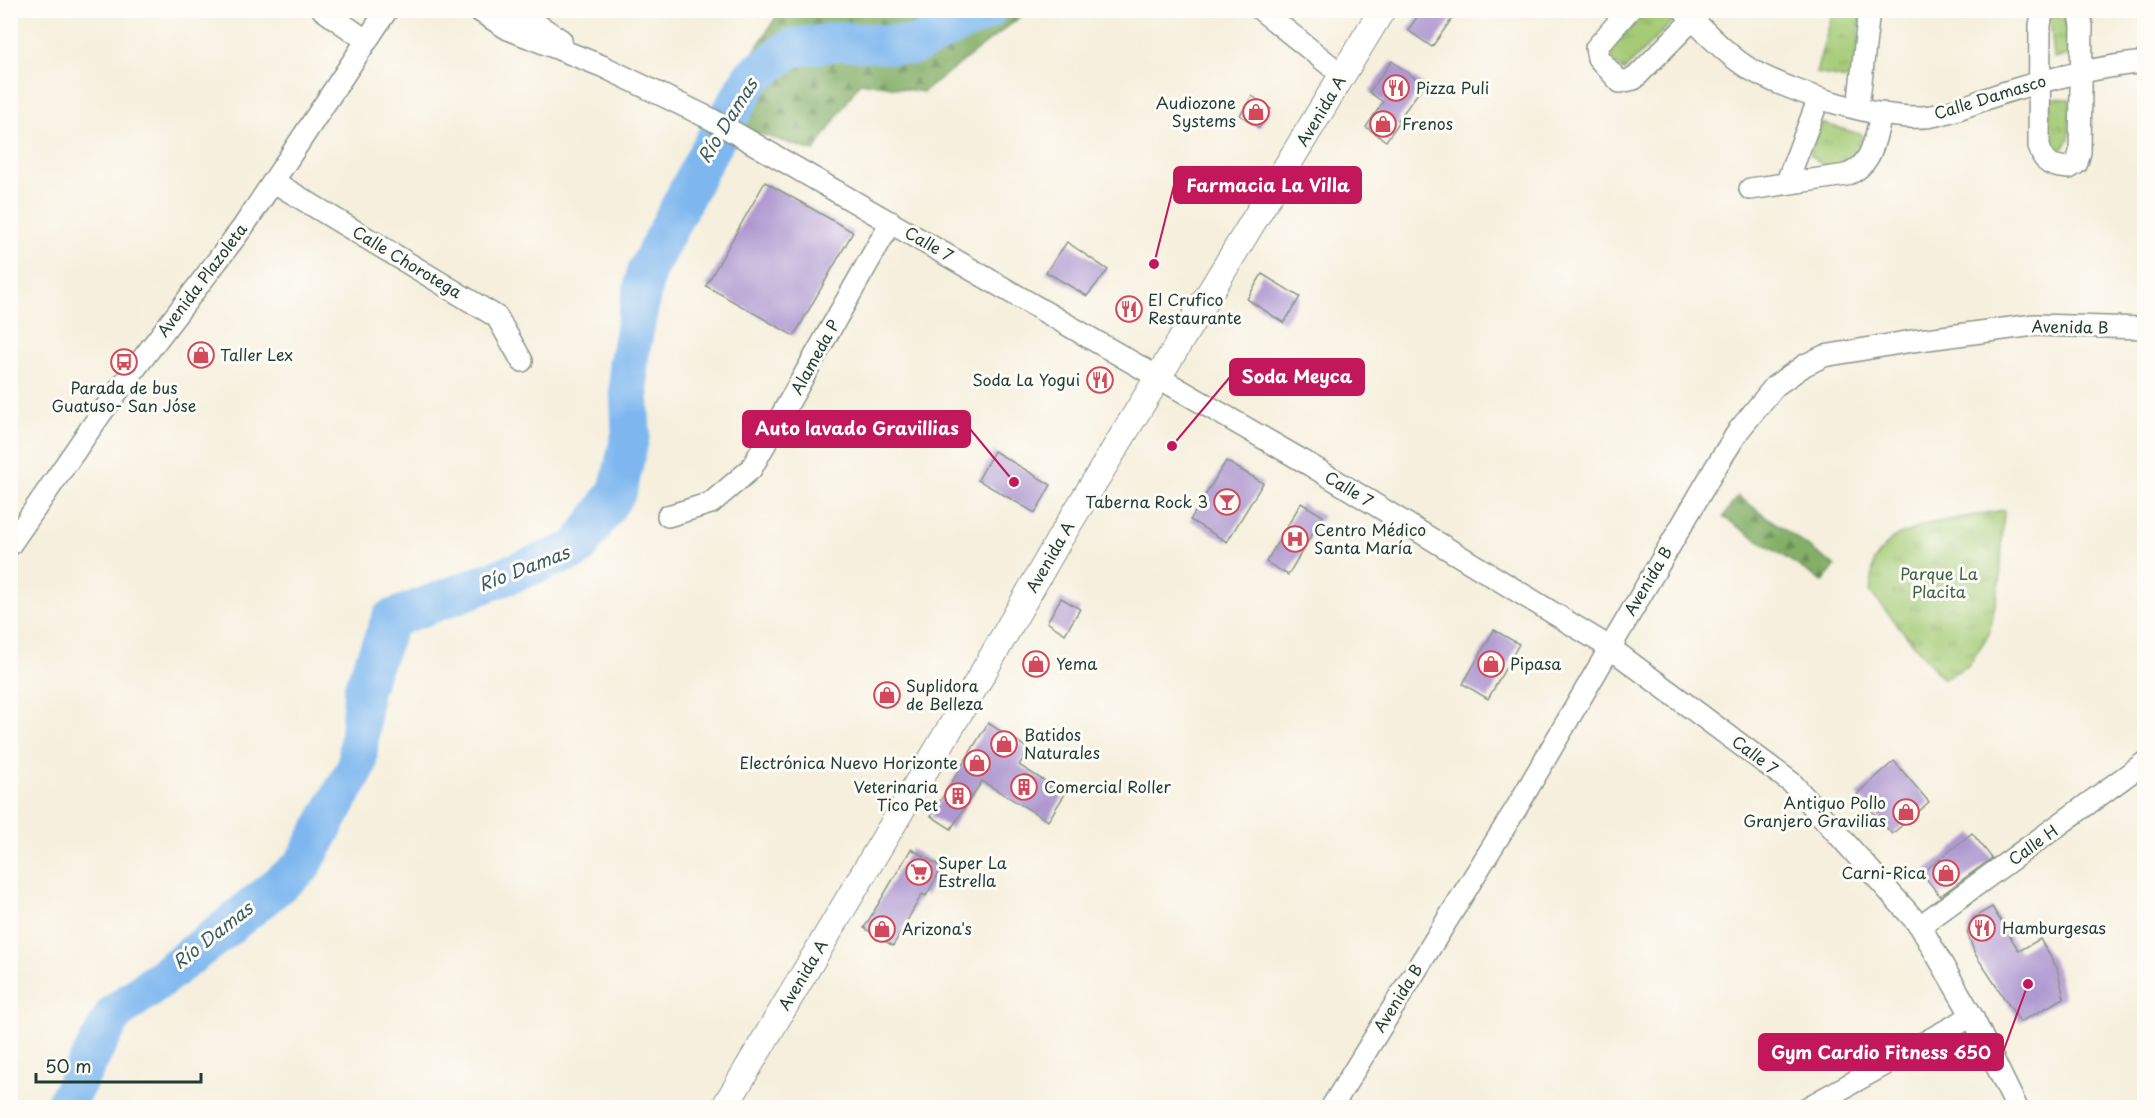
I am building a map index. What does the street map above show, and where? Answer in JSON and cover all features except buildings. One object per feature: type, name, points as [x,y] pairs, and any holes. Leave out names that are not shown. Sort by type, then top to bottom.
[{"type":"street","points":[[323,10],[367,41]]},
{"type":"street","name":"Avenida Plazoleta","points":[[10,545],[102,412],[243,227],[387,10]]},
{"type":"street","name":"Calle 7","points":[[478,10],[508,29],[602,66],[711,119],[1310,465],[1609,647],[1792,783],[1920,926],[1972,1016],[2017,1107]]},
{"type":"street","name":"Calle 7","points":[[515,10],[602,66]]},
{"type":"street","points":[[1261,10],[1342,75]]},
{"type":"street","name":"Avenida A","points":[[724,1107],[977,683],[1059,540],[1382,10]]},
{"type":"street","points":[[1629,10],[1596,48],[1598,58],[1620,82],[1634,79],[1689,15]]},
{"type":"street","points":[[1858,108],[1869,10]]},
{"type":"street","points":[[2046,10],[2042,15],[2040,25],[2039,146],[2042,157],[2050,165],[2069,168],[2077,163],[2080,152],[2082,26],[2080,14],[2075,10]]},
{"type":"street","name":"Calle Damasco","points":[[1689,15],[1744,65],[1775,82],[1819,98],[1906,117],[1935,116],[2040,82],[2082,72],[2145,62]]},
{"type":"street","points":[[1786,184],[1819,98]]},
{"type":"street","points":[[1750,189],[1846,175],[1857,171],[1870,156],[1882,112]]},
{"type":"street","name":"Calle Chorotega","points":[[274,182],[497,317],[522,361]]},
{"type":"street","name":"Alameda P","points":[[668,516],[711,504],[751,469],[891,222]]},
{"type":"street","name":"Avenida B","points":[[1331,1107],[1517,807],[1609,647],[1739,430],[1775,386],[1805,365],[1824,356],[1912,341],[2034,325],[2145,328]]},
{"type":"street","name":"Calle H","points":[[1920,926],[2145,762]]},
{"type":"street","points":[[1807,1107],[1972,1016]]},
{"type":"green space","points":[[780,11],[1028,11],[923,92],[860,82],[814,151],[711,119]]},
{"type":"green space","points":[[1648,11],[1663,11],[1673,21],[1623,71],[1605,53]]},
{"type":"green space","points":[[1833,11],[1862,11],[1853,80],[1816,73]]},
{"type":"green space","points":[[2056,15],[2066,20],[2069,55],[2054,58],[2050,19]]},
{"type":"green space","points":[[2050,98],[2070,99],[2069,138],[2064,148],[2054,152],[2049,147]]},
{"type":"green space","points":[[1822,123],[1863,135],[1852,162],[1829,169],[1810,155]]},
{"type":"green space","points":[[1738,496],[1835,566],[1823,582],[1723,517]]},
{"type":"green space","name":"Parque La Placita","points":[[2004,510],[2000,581],[1989,634],[1968,666],[1943,679],[1870,592],[1874,561],[1892,538],[1927,524]]},
{"type":"waterway","name":"Río Damas","points":[[63,1108],[114,1014],[219,934],[302,866],[357,766],[363,689],[391,619],[577,549],[618,490],[631,433],[628,364],[646,272],[709,150],[752,77],[791,48],[842,41],[913,46],[988,10]]},
{"type":"place","name":"Pizza Puli","points":[[1396,88]]},
{"type":"place","name":"Audiozone Systems","points":[[1256,112]]},
{"type":"place","name":"Frenos","points":[[1383,124]]},
{"type":"place","name":"Farmacia La Villa","points":[[1154,264]]},
{"type":"place","name":"El Crufico Restaurante","points":[[1129,309]]},
{"type":"place","name":"Taller Lex","points":[[201,355]]},
{"type":"place","name":"Parada de bus Guatuso- San Jóse","points":[[124,362]]},
{"type":"place","name":"Soda La Yogui","points":[[1100,380]]},
{"type":"place","name":"Soda Meyca","points":[[1172,446]]},
{"type":"place","name":"Auto lavado Gravillias","points":[[1014,482]]},
{"type":"place","name":"Taberna Rock 3","points":[[1227,502]]},
{"type":"place","name":"Centro Médico Santa María","points":[[1295,539]]},
{"type":"place","name":"Yema","points":[[1036,664]]},
{"type":"place","name":"Pipasa","points":[[1491,664]]},
{"type":"place","name":"Suplidora de Belleza","points":[[887,695]]},
{"type":"place","name":"Batidos Naturales","points":[[1004,744]]},
{"type":"place","name":"Electrónica Nuevo Horizonte","points":[[977,763]]},
{"type":"place","name":"Comercial Roller","points":[[1024,787]]},
{"type":"place","name":"Veterinaria Tico Pet","points":[[958,796]]},
{"type":"place","name":"Antiguo Pollo Granjero Gravilias","points":[[1906,812]]},
{"type":"place","name":"Super La Estrella","points":[[919,872]]},
{"type":"place","name":"Carni-Rica","points":[[1946,873]]},
{"type":"place","name":"Hamburgesas","points":[[1982,928]]},
{"type":"place","name":"Arizona's","points":[[882,929]]},
{"type":"place","name":"Gym Cardio Fitness 650","points":[[2028,984]]}]
